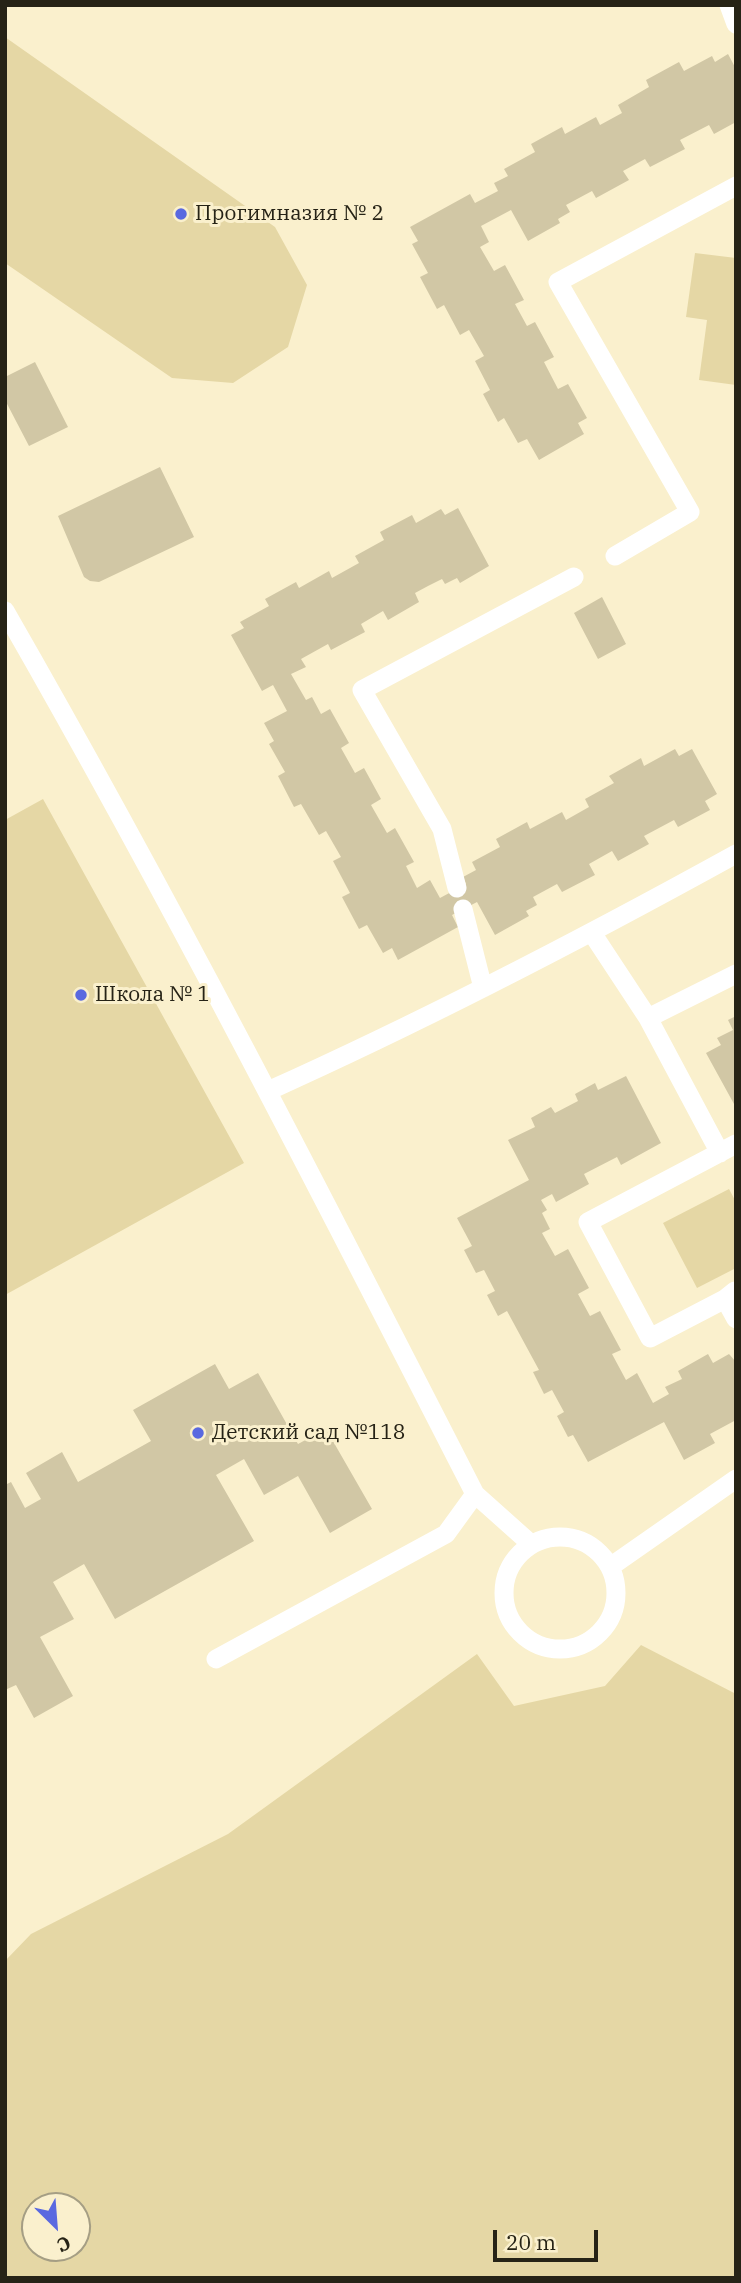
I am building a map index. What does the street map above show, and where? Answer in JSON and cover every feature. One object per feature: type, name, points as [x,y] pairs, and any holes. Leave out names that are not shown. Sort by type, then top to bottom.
[{"type":"lane","points":[[729,5],[736,24]]},
{"type":"lane","points":[[615,556],[690,512],[558,282],[736,186]]},
{"type":"lane","points":[[457,888],[442,829],[362,690],[574,577]]},
{"type":"lane","points":[[5,611],[93,764],[268,1091],[475,1494],[531,1544]]},
{"type":"lane","points":[[268,1091],[383,1039],[592,933],[736,854]]},
{"type":"lane","points":[[463,909],[483,988]]},
{"type":"lane","points":[[592,933],[728,1149],[588,1222],[650,1338],[730,1295],[736,1319]]},
{"type":"lane","points":[[648,1018],[736,974]]},
{"type":"lane","points":[[610,1567],[736,1479]]},
{"type":"lane","points":[[216,1659],[446,1534],[475,1494]]},
{"type":"lane","points":[[548,1538],[575,1539],[600,1552],[610,1567],[617,1595],[607,1625],[596,1637],[581,1645],[565,1650],[532,1642],[519,1632],[509,1618],[504,1601],[504,1585],[509,1569],[518,1555],[531,1544],[548,1538]]},
{"type":"shaded area","points":[[5,37],[275,227],[307,285],[288,347],[233,383],[172,378],[5,263]]},
{"type":"shaded area","points":[[695,253],[736,258],[736,385],[699,380],[707,320],[686,317]]},
{"type":"shaded area","name":"Школа № 1","points":[[43,799],[244,1163],[5,1295],[5,820]]},
{"type":"shaded area","points":[[729,1189],[736,1202],[736,1268],[697,1288],[663,1223]]},
{"type":"shaded area","points":[[641,1645],[736,1694],[736,2278],[5,2278],[5,1961],[31,1934],[228,1834],[477,1654],[514,1706],[605,1686]]},
{"type":"building","points":[[728,54],[736,69],[736,122],[714,134],[709,125],[680,140],[685,149],[650,167],[645,159],[623,171],[629,180],[596,198],[592,191],[566,205],[570,212],[558,219],[560,223],[528,241],[511,210],[481,226],[489,242],[480,247],[494,271],[505,265],[524,300],[515,304],[527,326],[535,322],[554,357],[544,362],[558,389],[568,384],[587,418],[578,423],[584,434],[539,460],[527,439],[518,443],[504,418],[498,422],[483,394],[490,390],[475,361],[484,356],[469,330],[460,335],[444,305],[437,309],[420,277],[428,273],[412,244],[418,241],[410,227],[470,194],[475,203],[498,191],[494,183],[508,176],[504,169],[535,152],[531,144],[562,127],[565,134],[596,117],[600,125],[622,113],[618,105],[649,87],[646,80],[679,62],[684,71],[712,56],[715,62]]},
{"type":"building","points":[[35,362],[68,427],[29,446],[5,400],[5,377]]},
{"type":"building","points":[[160,467],[194,537],[99,582],[90,581],[84,577],[58,516]]},
{"type":"building","points":[[458,508],[489,566],[460,583],[457,578],[445,584],[442,579],[415,593],[419,602],[388,620],[383,611],[361,624],[365,632],[331,650],[328,644],[301,659],[306,667],[291,674],[306,700],[312,697],[321,714],[330,709],[349,743],[341,748],[355,773],[364,768],[381,799],[371,805],[387,833],[395,828],[414,862],[406,866],[417,888],[430,880],[440,898],[466,884],[463,877],[476,870],[472,862],[500,847],[496,839],[527,822],[530,829],[562,812],[566,820],[589,807],[585,799],[614,783],[609,776],[641,758],[644,766],[675,749],[679,756],[692,749],[717,794],[705,801],[710,810],[678,827],[674,820],[644,836],[649,844],[618,861],[612,851],[589,864],[595,875],[562,892],[557,884],[533,897],[537,905],[526,911],[529,916],[495,935],[477,902],[452,915],[458,927],[398,960],[392,948],[383,953],[367,925],[359,929],[342,897],[350,893],[333,861],[341,857],[326,831],[319,835],[301,804],[294,807],[278,776],[285,772],[269,744],[274,741],[264,723],[287,711],[273,685],[262,691],[231,635],[244,628],[240,622],[269,606],[265,599],[296,582],[299,588],[329,571],[332,578],[359,563],[355,556],[384,540],[380,532],[412,515],[416,523],[441,509],[445,515]]},
{"type":"building","points":[[602,597],[626,644],[598,659],[574,613]]},
{"type":"building","points":[[736,1016],[734,1104],[706,1053],[721,1045],[717,1038],[733,1030],[728,1020]]},
{"type":"building","points":[[626,1076],[661,1143],[621,1165],[617,1157],[584,1174],[589,1184],[556,1202],[552,1194],[541,1200],[547,1210],[542,1213],[550,1229],[542,1233],[555,1256],[568,1249],[589,1288],[578,1294],[590,1316],[600,1311],[621,1350],[612,1354],[626,1380],[637,1373],[653,1403],[669,1394],[665,1387],[682,1379],[678,1371],[708,1354],[713,1363],[729,1354],[736,1362],[736,1420],[710,1434],[715,1443],[684,1460],[664,1422],[588,1462],[573,1435],[568,1437],[557,1416],[564,1412],[552,1390],[544,1394],[533,1372],[539,1370],[507,1311],[498,1316],[487,1295],[495,1291],[484,1270],[476,1273],[464,1250],[472,1246],[457,1218],[529,1180],[508,1140],[535,1127],[531,1118],[551,1107],[555,1113],[578,1101],[575,1094],[595,1083],[598,1090]]},
{"type":"building","points":[[215,1364],[229,1389],[258,1373],[298,1444],[326,1429],[372,1509],[330,1533],[298,1476],[264,1495],[244,1459],[216,1475],[254,1541],[115,1619],[84,1564],[53,1582],[74,1619],[40,1637],[73,1696],[34,1718],[16,1685],[5,1690],[5,1485],[11,1482],[25,1508],[41,1499],[26,1473],[62,1452],[78,1482],[151,1441],[133,1410]]},
{"type":"place","name":"Прогимназия № 2","points":[[181,214]]},
{"type":"place","name":"Школа № 1","points":[[81,995]]},
{"type":"place","name":"Детский сад №118","points":[[198,1433]]}]
